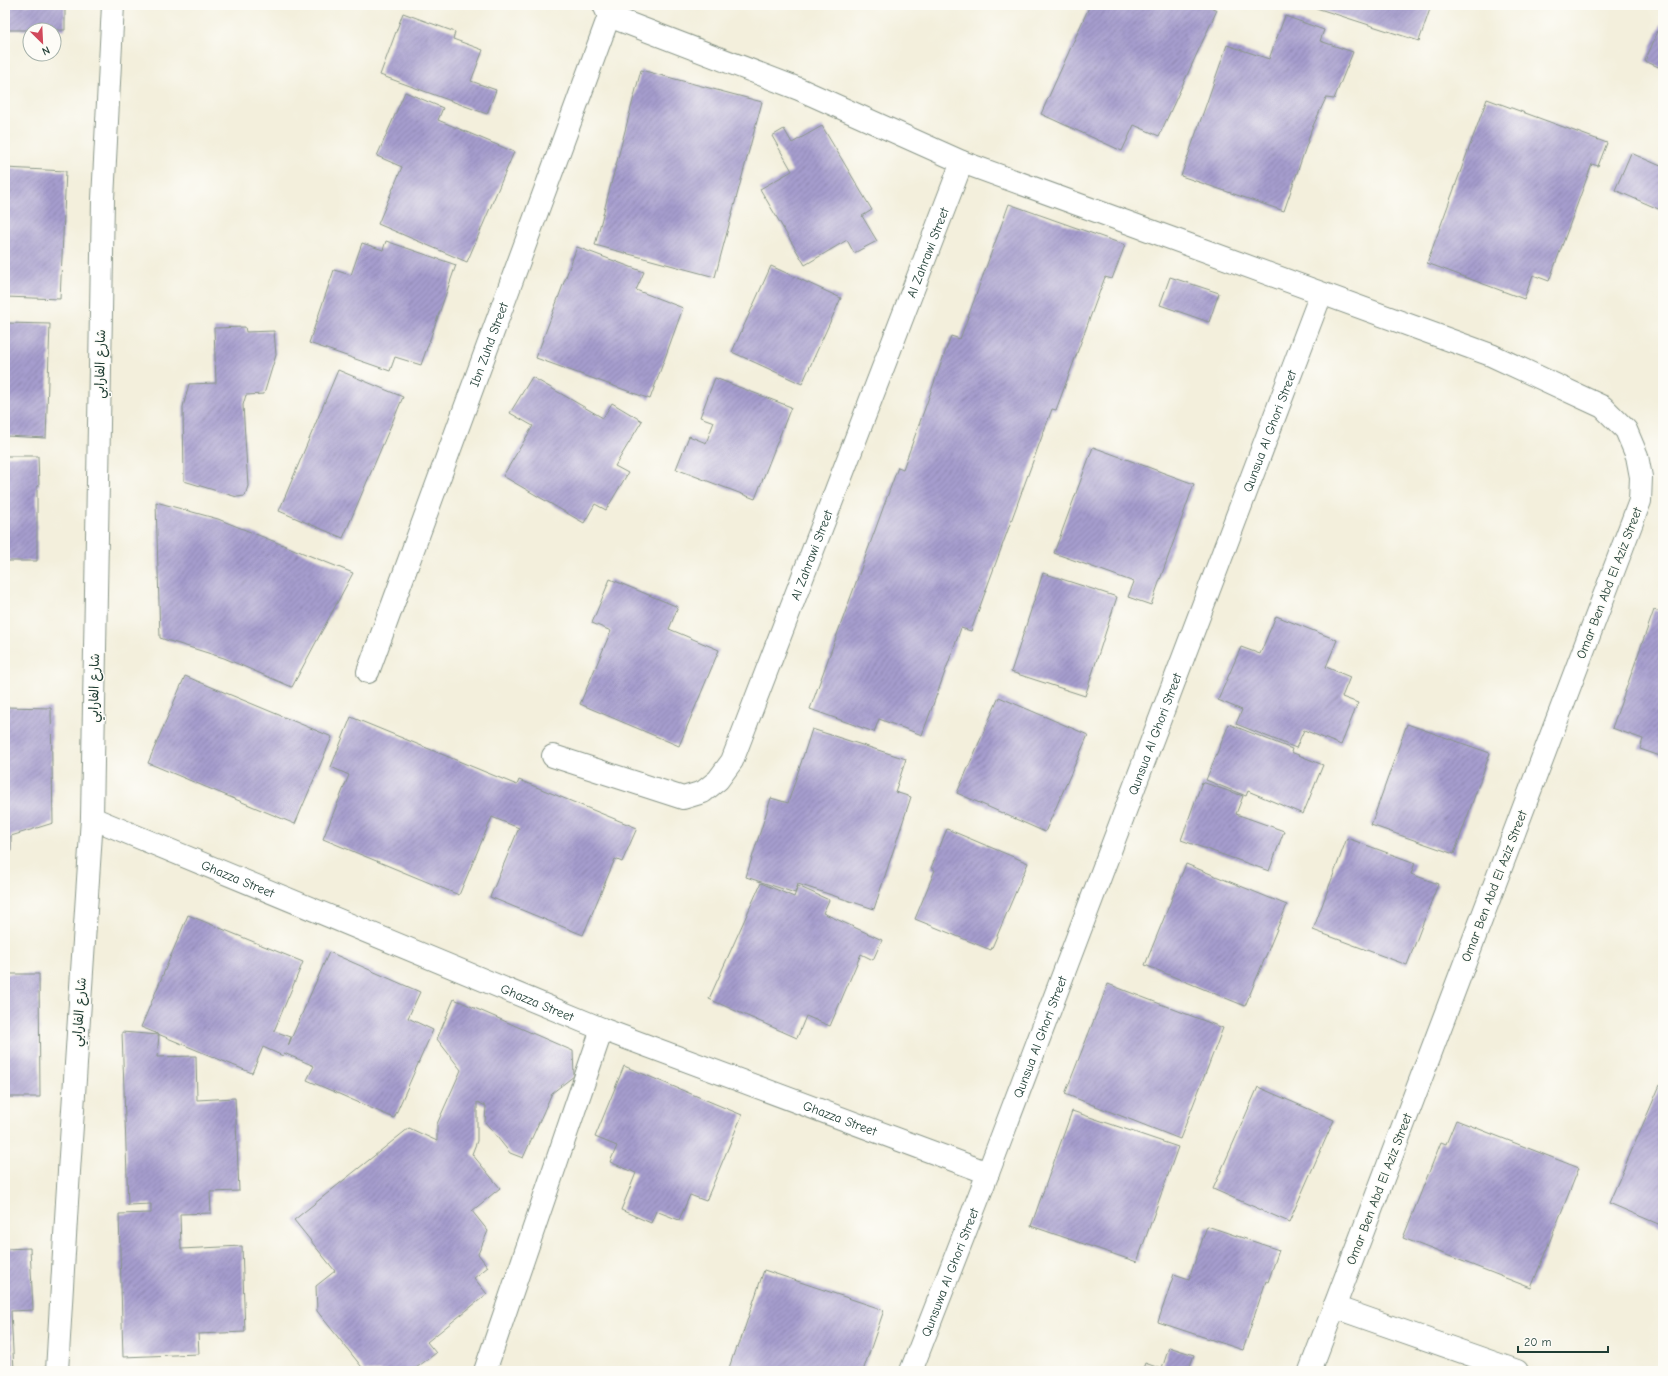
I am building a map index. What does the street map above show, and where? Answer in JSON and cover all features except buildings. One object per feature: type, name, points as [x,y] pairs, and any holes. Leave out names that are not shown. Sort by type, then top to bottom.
[{"type":"street","name":"شارع الفارابي","points":[[57,1371],[92,818],[103,199],[113,5]]},
{"type":"street","points":[[606,10],[800,89],[962,162],[1321,294]]},
{"type":"street","name":"Ibn Zuhd Street","points":[[368,672],[606,10]]},
{"type":"street","name":"Al Zahrawi Street","points":[[553,756],[683,798],[703,792],[718,780],[732,761],[962,162]]},
{"type":"street","name":"Omar Ben Abd El Aziz Street","points":[[1310,1371],[1640,501],[1641,477],[1637,456],[1626,430],[1603,407],[1491,355],[1321,294]]},
{"type":"street","name":"Qunsua Al Ghori Street","points":[[988,1173],[1321,294]]},
{"type":"street","name":"Ghazza Street","points":[[92,818],[602,1029],[988,1173]]},
{"type":"street","points":[[485,1371],[602,1029]]},
{"type":"street","name":"Qunsuwa Al Ghori Street","points":[[911,1371],[988,1173]]},
{"type":"street","points":[[1334,1307],[1517,1371]]}]
